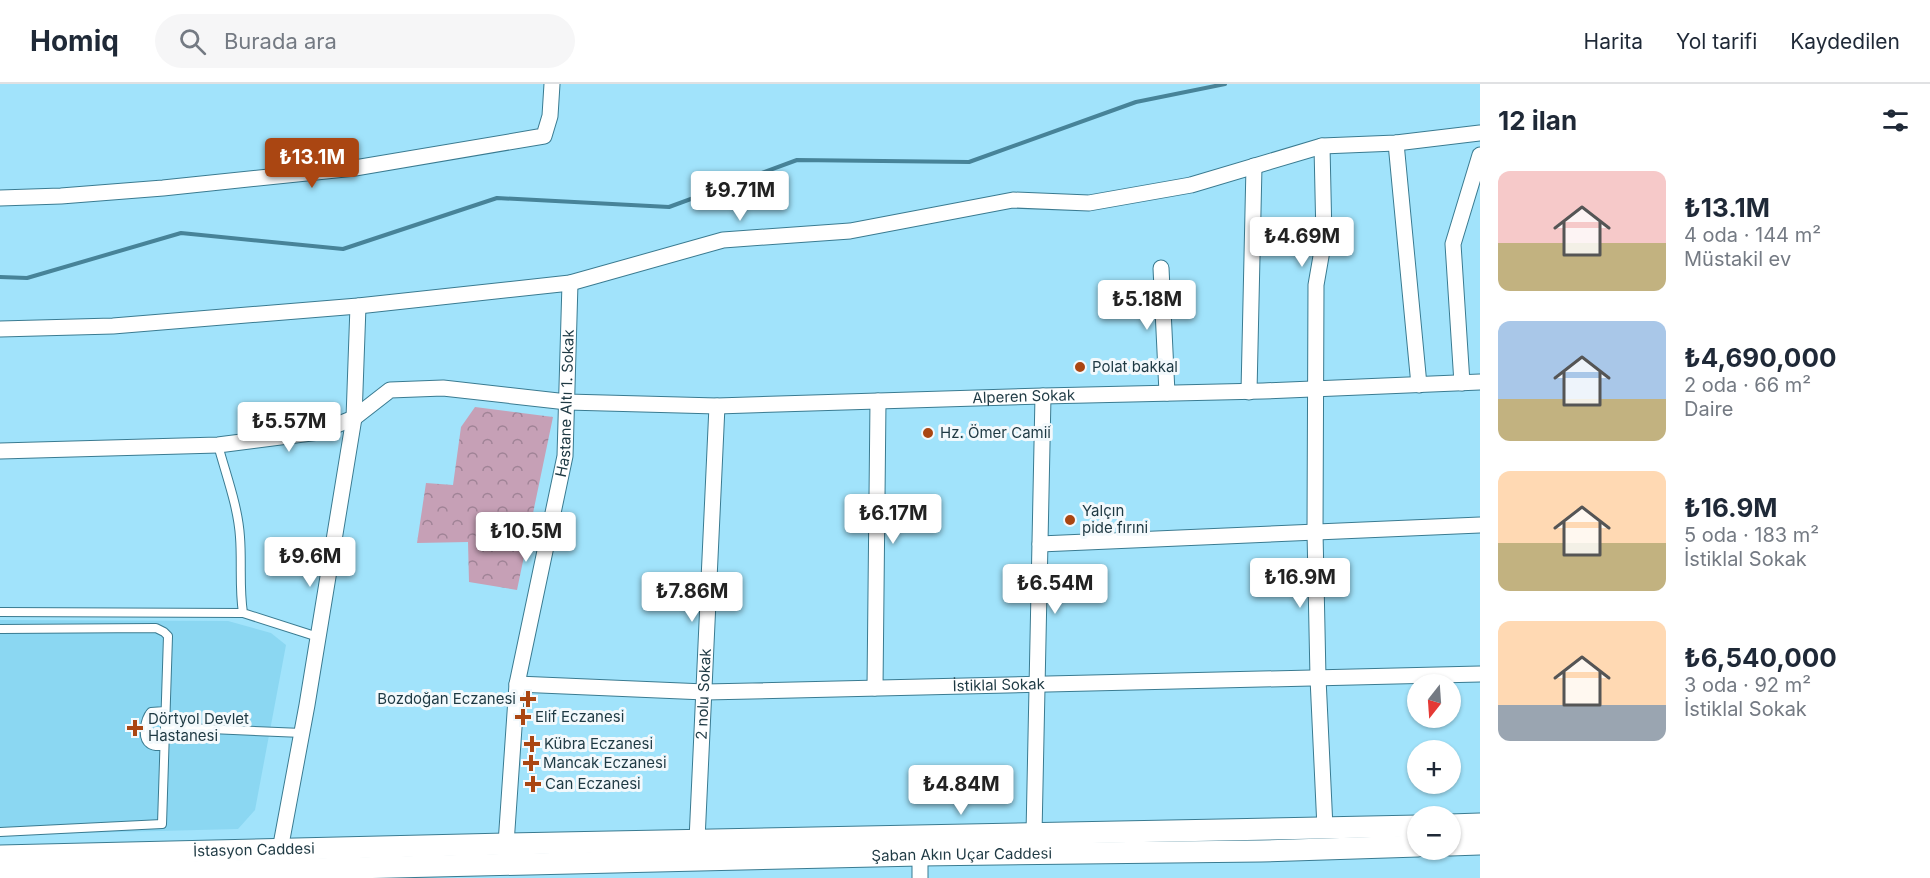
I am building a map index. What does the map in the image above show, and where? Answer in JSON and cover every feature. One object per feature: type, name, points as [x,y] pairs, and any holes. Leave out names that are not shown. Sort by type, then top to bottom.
[{"type":"main road","points":[[1461,825],[1480,824]]},
{"type":"main road","name":"Şaban Akın Uçar Caddesi","points":[[505,862],[697,840],[1407,826]]},
{"type":"main road","points":[[1461,845],[1480,844]]},
{"type":"main road","name":"Şaban Akın Uçar Caddesi","points":[[505,862],[1261,851],[1407,846]]},
{"type":"main road","name":"İstasyon Caddesi","points":[[0,856],[505,862]]},
{"type":"main road","name":"İstasyon Caddesi","points":[[0,876],[280,859]]},
{"type":"street","points":[[0,198],[163,188],[355,168],[544,136],[550,116],[552,84]]},
{"type":"street","points":[[0,329],[113,326],[358,306],[570,283],[723,240],[850,231],[1013,200],[1089,203],[1191,185],[1322,146],[1396,143],[1480,133]]},
{"type":"street","points":[[1396,143],[1419,385]]},
{"type":"street","points":[[1322,146],[1324,239],[1316,285],[1315,532],[1324,828]]},
{"type":"street","points":[[1462,383],[1453,244],[1480,155]]},
{"type":"street","points":[[1249,392],[1254,166]]},
{"type":"street","points":[[1161,268],[1167,393]]},
{"type":"street","name":"Hastane Altı 1. Sokak","points":[[505,862],[517,684],[565,456],[570,283]]},
{"type":"street","points":[[280,859],[354,418],[358,306]]},
{"type":"street","name":"Alperen Sokak","points":[[0,451],[218,445],[319,432],[354,418],[390,390],[443,388],[567,402],[717,406],[1249,392],[1480,382]]},
{"type":"street","points":[[1034,834],[1043,396]]},
{"type":"street","points":[[875,688],[878,401]]},
{"type":"street","name":"2 nolu Sokak","points":[[697,840],[717,406]]},
{"type":"street","points":[[1040,544],[1480,525]]},
{"type":"street","name":"İstiklal Sokak","points":[[517,684],[705,692],[1480,674]]},
{"type":"street","points":[[920,855],[920,878]]},
{"type":"lane","points":[[218,445],[240,536],[240,593],[243,613]]},
{"type":"lane","points":[[0,612],[243,613],[318,637]]},
{"type":"lane","points":[[0,628],[160,630],[168,636],[162,824],[0,832]]},
{"type":"lane","points":[[164,746],[153,746],[146,740],[145,722],[151,712],[165,711]]},
{"type":"lane","points":[[165,727],[302,733]]},
{"type":"shaded area","name":"Dörtyol Devlet Hastanesi","points":[[0,620],[228,621],[271,633],[286,645],[255,810],[238,829],[0,835]]},
{"type":"green space","points":[[475,407],[553,417],[517,590],[469,582],[468,542],[417,543],[426,483],[453,485],[461,427]]},
{"type":"waterway","points":[[0,277],[27,278],[181,233],[343,249],[497,198],[669,207],[797,160],[969,162],[1136,102],[1225,84]]},
{"type":"place","name":"Polat bakkal","points":[[1080,367]]},
{"type":"place","name":"Hz. Ömer Camii","points":[[928,433]]},
{"type":"place","name":"Yalçın pide fırıni","points":[[1070,520]]},
{"type":"place","name":"Bozdoğan Eczanesi","points":[[528,699]]},
{"type":"place","name":"Elif Eczanesi","points":[[523,717]]},
{"type":"place","name":"Dörtyol Devlet Hastanesi","points":[[135,728]]},
{"type":"place","name":"Kübra Eczanesi","points":[[532,744]]},
{"type":"place","name":"Mancak Eczanesi","points":[[531,763]]},
{"type":"place","name":"Can Eczanesi","points":[[533,784]]}]
